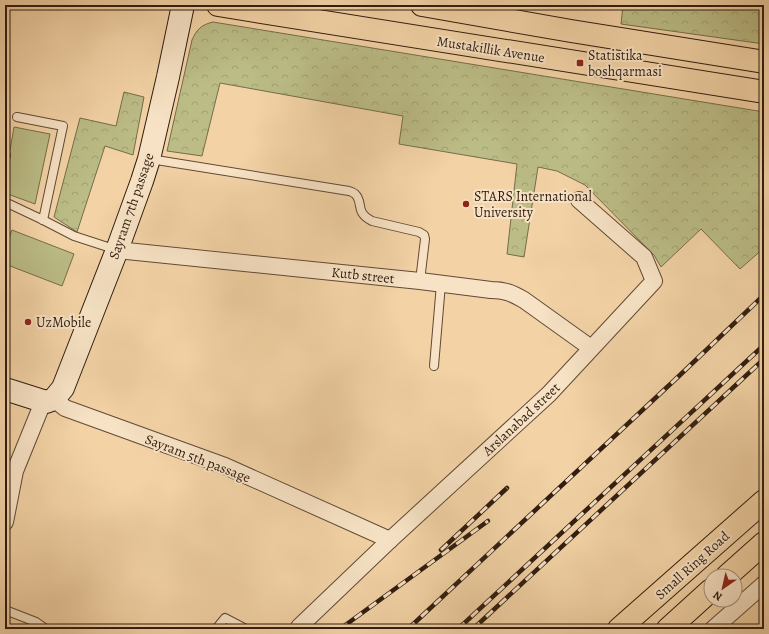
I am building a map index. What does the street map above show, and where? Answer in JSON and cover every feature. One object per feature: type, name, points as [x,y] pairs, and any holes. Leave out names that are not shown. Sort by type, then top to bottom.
[{"type":"main road","name":"Mustakillik Avenue","points":[[218,5],[764,92]]},
{"type":"main road","points":[[422,5],[764,62]]},
{"type":"main road","name":"Small Ring Road","points":[[619,629],[764,500]]},
{"type":"main road","points":[[736,568],[764,542]]},
{"type":"main road","points":[[668,629],[703,597]]},
{"type":"street","name":"Sayram 7th passage","points":[[5,522],[16,471],[49,400],[63,388],[134,204],[149,159],[183,5]]},
{"type":"street","name":"Arslanabad street","points":[[297,628],[390,540],[549,394],[654,281],[644,257],[579,200]]},
{"type":"street","name":"Kutb street","points":[[117,250],[501,290],[512,293],[524,300],[591,348]]},
{"type":"street","name":"Sayram 5th passage","points":[[5,389],[49,400],[65,408],[225,466],[390,540]]},
{"type":"street","points":[[713,629],[764,584]]},
{"type":"lane","points":[[17,117],[63,126],[44,220]]},
{"type":"lane","points":[[149,159],[349,191],[355,194],[358,198],[361,212],[365,217],[419,232],[424,235],[425,239],[420,281]]},
{"type":"lane","points":[[5,202],[74,236],[117,250]]},
{"type":"lane","points":[[434,366],[441,284]]},
{"type":"lane","points":[[5,610],[36,622],[46,629]]},
{"type":"lane","points":[[216,629],[225,618],[246,629]]},
{"type":"green space","points":[[623,5],[764,5],[764,44],[621,24]]},
{"type":"green space","points":[[213,22],[764,112],[764,248],[740,269],[701,229],[661,267],[654,255],[585,185],[557,171],[538,167],[524,257],[507,254],[517,164],[399,144],[403,116],[220,83],[202,156],[167,151],[192,40],[200,28]]},
{"type":"green space","points":[[124,92],[144,97],[133,155],[105,146],[77,232],[54,217],[80,118],[116,126]]},
{"type":"green space","points":[[14,127],[50,134],[35,204],[5,193],[5,179]]},
{"type":"green space","points":[[12,230],[74,254],[62,286],[5,264],[5,249]]},
{"type":"railway","points":[[408,629],[764,295]]},
{"type":"railway","points":[[458,629],[764,345]]},
{"type":"railway","points":[[473,629],[764,359]]},
{"type":"railway","points":[[441,550],[507,488]]},
{"type":"railway","points":[[340,629],[488,521]]},
{"type":"place","name":"Statistika boshqarmasi","points":[[580,63]]},
{"type":"place","name":"STARS International University","points":[[466,204]]},
{"type":"place","name":"UzMobile","points":[[28,322]]}]
